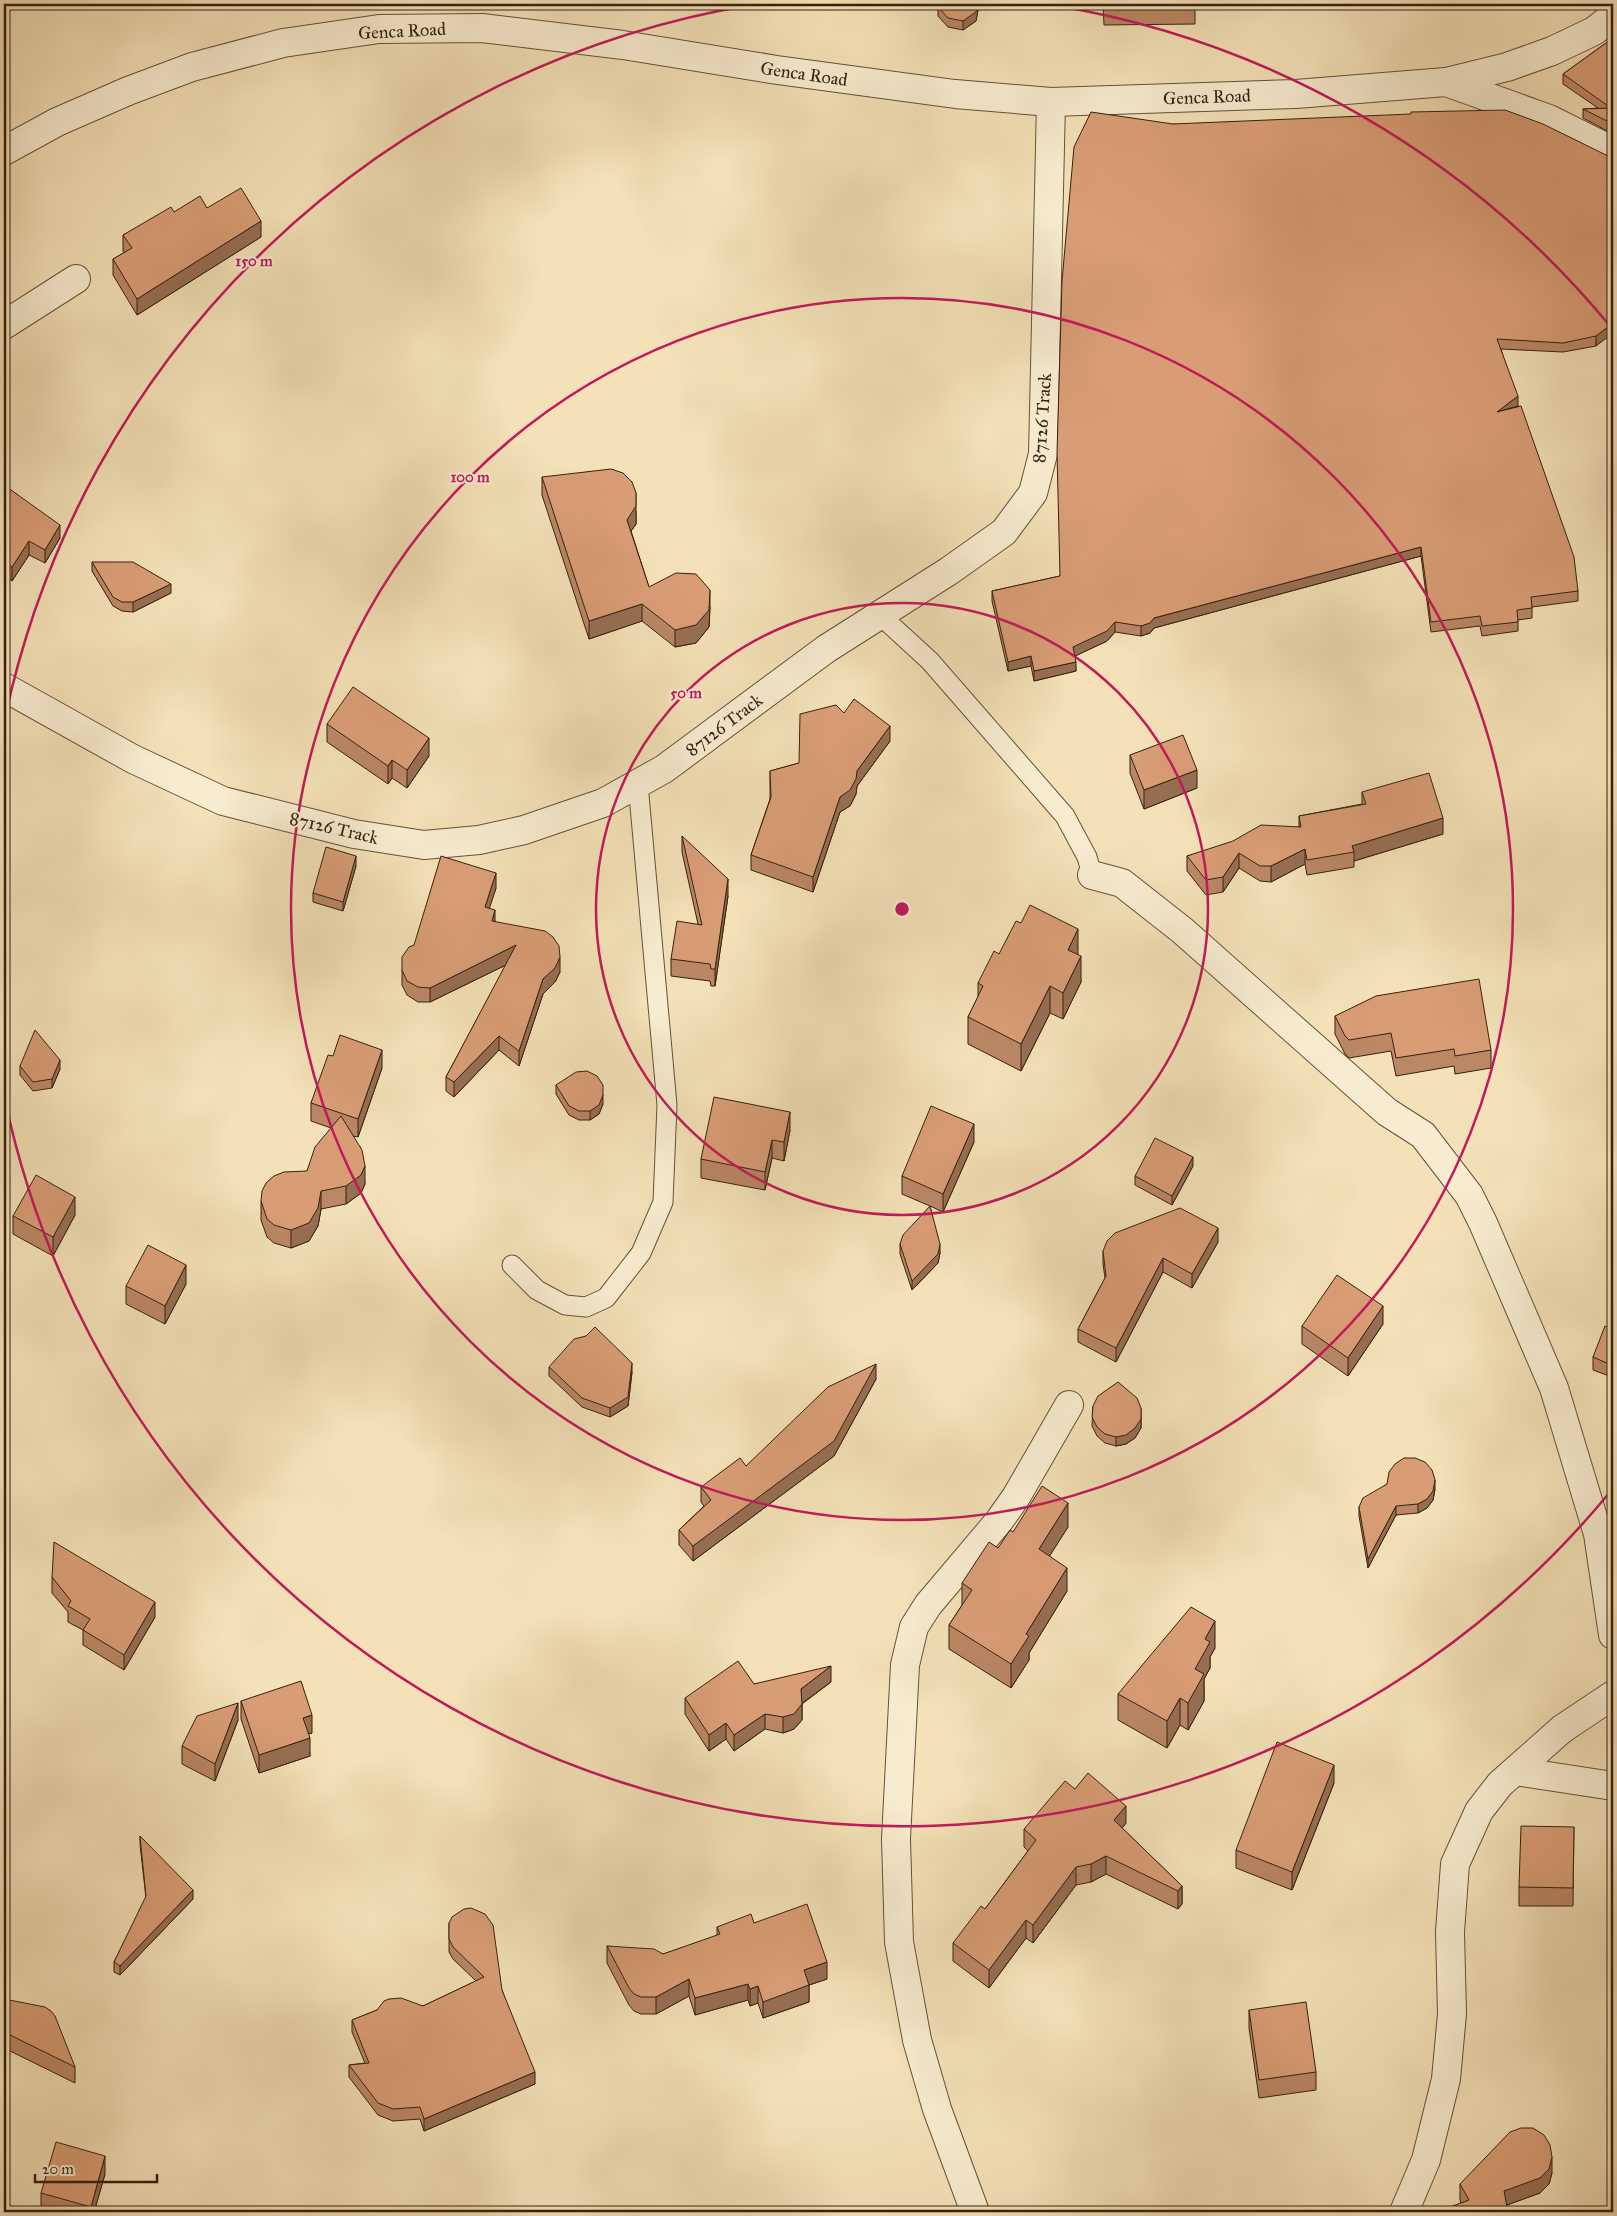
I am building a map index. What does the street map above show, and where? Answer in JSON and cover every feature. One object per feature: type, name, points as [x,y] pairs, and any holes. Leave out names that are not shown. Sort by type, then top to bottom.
[{"type":"street","name":"Genca Road","points":[[4,151],[57,122],[128,91],[192,67],[283,43],[379,29],[492,29],[623,45],[777,70],[945,93],[1051,102],[1296,94],[1446,82],[1507,67],[1552,51],[1594,31],[1613,16]]},
{"type":"street","points":[[1446,82],[1549,119],[1613,151]]},
{"type":"street","name":"87126 Track","points":[[4,687],[133,759],[223,801],[354,834],[424,845],[479,840],[524,830],[603,803],[638,784],[664,769],[826,649],[880,616],[1004,532],[1033,493],[1043,454],[1051,102]]},
{"type":"street","points":[[4,325],[76,279]]},
{"type":"street","points":[[1092,875],[1122,884],[1183,931],[1387,1112],[1423,1135],[1469,1195],[1554,1388],[1598,1534],[1613,1635]]},
{"type":"street","points":[[975,2212],[937,2109],[917,2040],[899,1942],[896,1839],[905,1665],[914,1627],[918,1620],[928,1605],[1016,1498],[1069,1405]]},
{"type":"street","points":[[1404,2212],[1426,2160],[1446,2079],[1452,2014],[1450,1932],[1455,1864],[1479,1811],[1500,1784],[1562,1729],[1613,1695]]},
{"type":"street","points":[[1515,1771],[1613,1786]]},
{"type":"lane","points":[[880,616],[930,660],[1065,816],[1087,857],[1092,875]]},
{"type":"lane","points":[[512,1265],[537,1290],[565,1304],[586,1307],[606,1298],[640,1253],[663,1202],[667,1105],[638,784]]},
{"type":"building","points":[[938,4],[978,4],[976,12],[963,21],[948,18],[938,7]]},
{"type":"building","points":[[1104,4],[1195,4],[1195,6],[1104,7]]},
{"type":"building","points":[[1613,38],[1613,124],[1583,109],[1611,108],[1563,74]]},
{"type":"building","points":[[1505,110],[1543,124],[1613,157],[1613,323],[1596,336],[1563,343],[1497,339],[1518,396],[1497,412],[1521,406],[1574,557],[1578,591],[1531,597],[1532,608],[1517,610],[1518,622],[1482,626],[1480,616],[1431,622],[1421,547],[1154,618],[1150,623],[1141,626],[1115,622],[1107,631],[1073,647],[1076,662],[1034,671],[1031,656],[1008,662],[992,591],[1060,576],[1057,453],[1062,281],[1074,147],[1091,112],[1173,124],[1411,114],[1411,112]]},
{"type":"building","points":[[241,188],[261,221],[137,299],[113,259],[132,248],[123,235],[171,207],[174,212],[200,196],[207,208]]},
{"type":"building","points":[[611,469],[623,473],[632,482],[636,493],[636,506],[627,520],[649,587],[676,573],[696,574],[710,590],[709,610],[696,625],[675,630],[642,604],[589,621],[542,477]]},
{"type":"building","points":[[4,485],[60,525],[45,550],[29,541],[12,567],[4,562]]},
{"type":"building","points":[[92,562],[133,562],[171,584],[133,602],[122,602],[113,597]]},
{"type":"building","points":[[353,687],[429,738],[407,770],[392,760],[388,766],[327,724]]},
{"type":"building","points":[[854,699],[890,726],[857,771],[856,779],[850,790],[840,797],[813,877],[751,855],[771,797],[770,771],[799,763],[800,714],[836,705],[844,713]]},
{"type":"building","points":[[1183,735],[1197,770],[1144,790],[1130,755]]},
{"type":"building","points":[[1429,773],[1443,818],[1352,846],[1354,852],[1307,860],[1305,849],[1271,866],[1260,866],[1239,853],[1223,877],[1206,880],[1187,856],[1233,841],[1261,825],[1301,827],[1299,816],[1366,804],[1362,792]]},
{"type":"building","points":[[682,836],[728,879],[715,969],[711,969],[710,964],[671,959],[677,921],[702,925]]},
{"type":"building","points":[[326,847],[356,856],[343,902],[313,893]]},
{"type":"building","points":[[441,856],[496,873],[485,907],[495,910],[492,921],[545,931],[553,937],[559,946],[560,957],[555,968],[543,979],[519,1051],[499,1036],[454,1082],[446,1077],[516,945],[430,988],[418,987],[407,981],[402,970],[402,957],[409,947],[414,945]]},
{"type":"building","points":[[1030,905],[1078,929],[1068,950],[1081,956],[1063,993],[1050,986],[1021,1044],[968,1017],[983,986],[978,983],[994,951],[999,954],[1016,921],[1021,923]]},
{"type":"building","points":[[1479,979],[1491,1050],[1455,1056],[1454,1049],[1396,1058],[1391,1033],[1349,1040],[1335,1016],[1376,996]]},
{"type":"building","points":[[35,1030],[60,1060],[52,1079],[33,1082],[20,1066]]},
{"type":"building","points":[[340,1035],[382,1050],[358,1119],[311,1103],[328,1055],[333,1056]]},
{"type":"building","points":[[587,1071],[597,1076],[603,1085],[603,1095],[599,1105],[590,1111],[579,1111],[569,1106],[556,1085],[576,1072]]},
{"type":"building","points":[[714,1097],[790,1112],[784,1142],[772,1140],[765,1172],[701,1159]]},
{"type":"building","points":[[931,1106],[974,1124],[943,1194],[902,1176]]},
{"type":"building","points":[[341,1116],[362,1150],[365,1166],[361,1175],[346,1186],[321,1191],[318,1208],[309,1223],[291,1230],[274,1225],[267,1219],[261,1201],[262,1191],[266,1183],[274,1176],[284,1172],[307,1171],[315,1147]]},
{"type":"building","points":[[1155,1138],[1193,1157],[1172,1196],[1135,1176]]},
{"type":"building","points":[[36,1175],[75,1197],[53,1237],[13,1216]]},
{"type":"building","points":[[930,1206],[940,1244],[938,1254],[912,1281],[900,1244],[903,1235]]},
{"type":"building","points":[[1180,1208],[1218,1228],[1192,1274],[1163,1258],[1116,1348],[1078,1329],[1106,1276],[1103,1251],[1107,1241],[1115,1233]]},
{"type":"building","points":[[148,1245],[186,1265],[165,1306],[126,1286]]},
{"type":"building","points":[[1337,1275],[1383,1306],[1348,1358],[1302,1326]]},
{"type":"building","points":[[1605,1326],[1613,1329],[1613,1389],[1609,1364],[1593,1357]]},
{"type":"building","points":[[595,1327],[632,1363],[628,1397],[610,1408],[582,1398],[549,1367],[574,1339],[586,1336]]},
{"type":"building","points":[[876,1364],[834,1441],[693,1546],[679,1530],[711,1500],[701,1487],[740,1458],[746,1466],[828,1387]]},
{"type":"building","points":[[1118,1382],[1137,1398],[1141,1408],[1141,1419],[1135,1428],[1126,1435],[1116,1437],[1105,1434],[1097,1427],[1092,1417],[1093,1406],[1098,1396]]},
{"type":"building","points":[[1404,1458],[1415,1458],[1425,1462],[1432,1470],[1435,1480],[1433,1491],[1427,1499],[1418,1504],[1396,1506],[1368,1559],[1359,1507],[1363,1498],[1387,1484],[1389,1472],[1395,1464]]},
{"type":"building","points":[[1042,1486],[1068,1503],[1039,1549],[1067,1568],[1026,1634],[1029,1636],[1011,1664],[949,1625],[972,1590],[962,1583],[989,1542],[998,1548],[1010,1530],[1013,1532]]},
{"type":"building","points":[[54,1542],[155,1602],[124,1655],[83,1630],[90,1619],[68,1606],[71,1601],[52,1577]]},
{"type":"building","points":[[1191,1607],[1215,1621],[1205,1639],[1210,1642],[1195,1669],[1204,1674],[1188,1703],[1180,1698],[1167,1721],[1118,1694]]},
{"type":"building","points":[[738,1661],[754,1684],[831,1666],[801,1689],[802,1704],[794,1714],[783,1717],[765,1714],[734,1735],[726,1723],[709,1735],[685,1698]]},
{"type":"building","points":[[301,1681],[312,1715],[303,1718],[310,1738],[259,1755],[241,1701]]},
{"type":"building","points":[[238,1703],[215,1764],[182,1746],[197,1716]]},
{"type":"building","points":[[1277,1742],[1334,1765],[1292,1872],[1236,1850]]},
{"type":"building","points":[[1088,1773],[1126,1806],[1114,1820],[1182,1886],[1178,1891],[1106,1856],[1091,1864],[1076,1867],[1033,1925],[1026,1920],[989,1970],[953,1943],[981,1906],[985,1909],[1036,1840],[1024,1829],[1065,1781],[1075,1789]]},
{"type":"building","points":[[1521,1826],[1574,1827],[1573,1888],[1519,1887]]},
{"type":"building","points":[[140,1836],[193,1890],[120,1966],[114,1962],[146,1896]]},
{"type":"building","points":[[807,1904],[827,1962],[804,1970],[809,1985],[763,2002],[758,1986],[750,1989],[748,1984],[695,1998],[689,1979],[656,1997],[641,1997],[634,1994],[629,1988],[607,1946],[654,1949],[663,1954],[720,1934],[717,1927],[751,1914],[754,1923]]},
{"type":"building","points":[[471,1908],[485,1914],[493,1925],[502,1990],[535,2072],[424,2119],[420,2107],[393,2109],[378,2103],[349,2065],[369,2063],[352,2020],[377,2010],[384,2001],[389,1999],[401,1998],[423,2006],[484,1977],[453,1947],[449,1939],[449,1923],[452,1917],[464,1909]]},
{"type":"building","points":[[4,1964],[8,1968],[4,1973]]},
{"type":"building","points":[[4,1999],[45,2007],[51,2011],[55,2016],[75,2067],[4,2032]]},
{"type":"building","points":[[1306,2002],[1316,2072],[1259,2080],[1249,2010]]},
{"type":"building","points":[[1521,2128],[1533,2128],[1544,2135],[1550,2145],[1552,2157],[1549,2169],[1540,2178],[1504,2191],[1508,2212],[1436,2212],[1469,2200],[1460,2184],[1510,2132]]},
{"type":"building","points":[[56,2142],[105,2156],[91,2207],[41,2193]]}]
